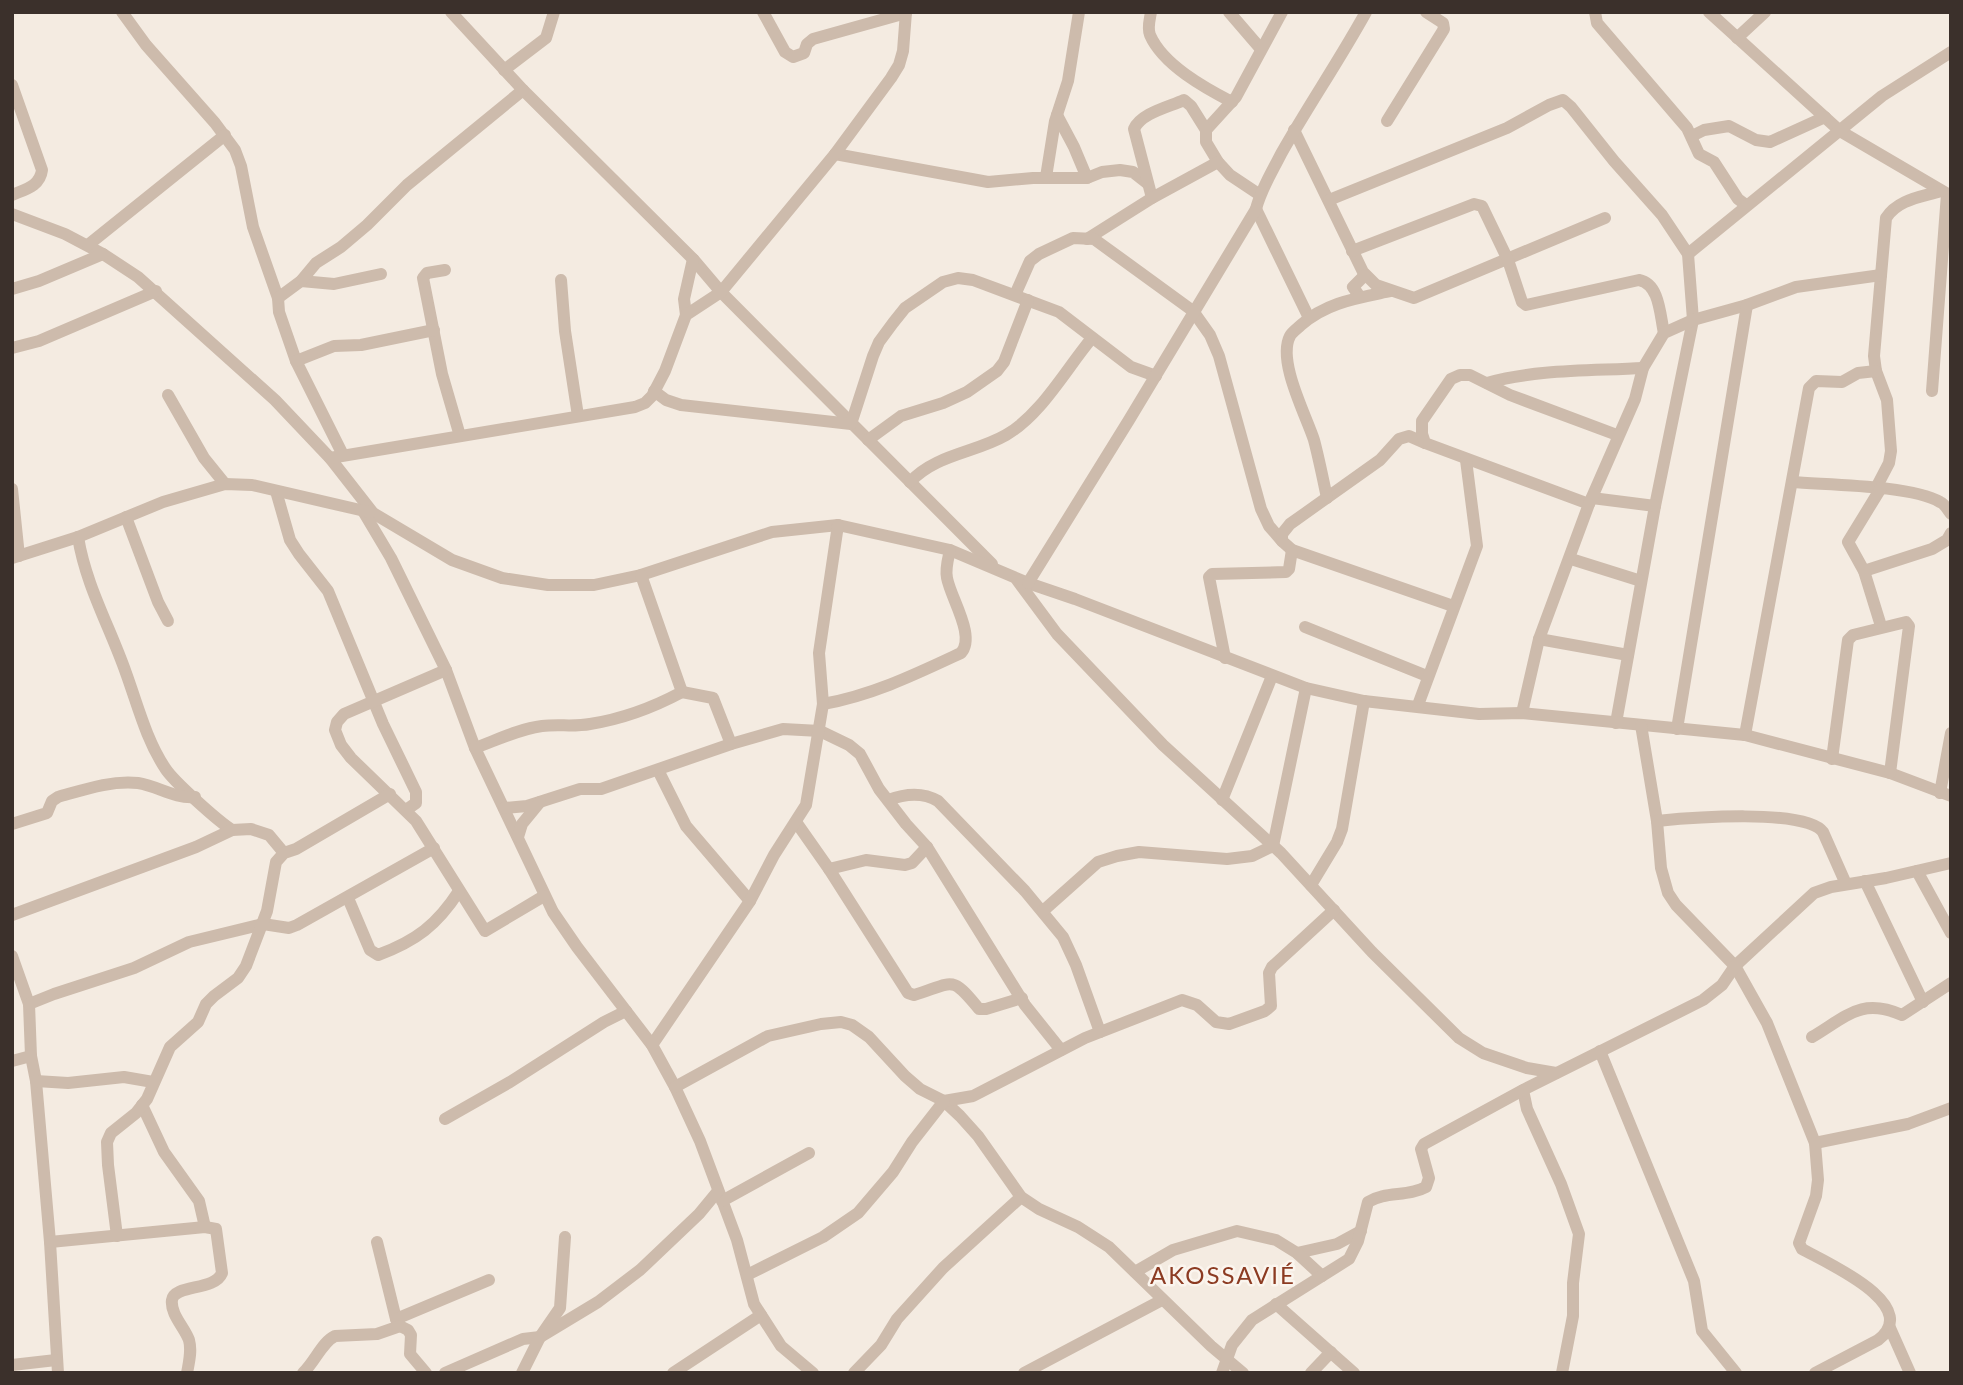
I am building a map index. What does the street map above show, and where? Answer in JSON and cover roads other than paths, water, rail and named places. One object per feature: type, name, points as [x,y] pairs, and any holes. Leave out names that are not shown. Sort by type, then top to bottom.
[{"type":"street","points":[[122,12],[146,45],[235,150],[241,166],[253,227],[278,298],[279,312],[296,361],[336,457],[368,512],[446,670],[475,748],[544,896],[576,947],[653,1045],[675,1087],[700,1141],[737,1240],[750,1292],[761,1315],[781,1346],[813,1373]]},
{"type":"street","points":[[451,12],[523,90],[693,259],[721,292],[995,568]]},
{"type":"street","points":[[504,70],[546,38],[554,12]]},
{"type":"street","points":[[686,315],[721,292],[835,154],[900,65],[906,12],[813,38],[804,52],[793,57],[785,52],[763,12]]},
{"type":"street","points":[[1046,177],[1057,115],[1068,82],[1079,12]]},
{"type":"street","points":[[1151,12],[1150,35],[1166,56],[1193,80],[1232,102]]},
{"type":"street","points":[[1230,12],[1260,48]]},
{"type":"street","points":[[1206,130],[1232,102],[1282,12]]},
{"type":"street","points":[[1028,583],[1256,209],[1260,195],[1294,130],[1341,58],[1366,12]]},
{"type":"street","points":[[1387,121],[1444,29],[1443,23],[1426,12]]},
{"type":"street","points":[[1595,12],[1597,23],[1692,135],[1699,154],[1714,162],[1738,199],[1746,205]]},
{"type":"street","points":[[1709,12],[1840,131],[1946,194]]},
{"type":"street","points":[[1737,38],[1765,12]]},
{"type":"street","points":[[1688,254],[1882,96],[1951,52]]},
{"type":"street","points":[[12,85],[42,170],[41,178],[34,186],[12,195]]},
{"type":"street","points":[[278,298],[302,281],[316,263],[341,247],[367,225],[407,185],[523,90]]},
{"type":"street","points":[[1152,198],[1134,135],[1137,123],[1184,100],[1206,130],[1206,142],[1218,162],[1230,175],[1260,195]]},
{"type":"street","points":[[1329,200],[1507,128],[1563,100],[1662,215],[1688,254],[1692,320],[1616,723]]},
{"type":"street","points":[[1057,115],[1087,178]]},
{"type":"street","points":[[1692,135],[1729,126],[1756,140],[1770,142],[1825,117]]},
{"type":"street","points":[[1294,130],[1365,275],[1376,285],[1414,298],[1605,218]]},
{"type":"street","points":[[88,245],[225,135]]},
{"type":"street","points":[[835,154],[988,182],[1046,177],[1087,178],[1102,172],[1127,170],[1147,183]]},
{"type":"street","points":[[1087,239],[1152,198],[1218,162]]},
{"type":"street","points":[[1881,626],[1864,571],[1849,542],[1878,488],[1891,451],[1887,400],[1874,356],[1886,218],[1899,204],[1946,194]]},
{"type":"street","points":[[1932,391],[1946,194]]},
{"type":"street","points":[[1352,251],[1474,204],[1482,206],[1508,260],[1522,302],[1526,305],[1639,280],[1645,281],[1655,291],[1664,333]]},
{"type":"street","points":[[1256,209],[1309,318]]},
{"type":"street","points":[[12,214],[43,223],[88,245],[156,291],[336,457]]},
{"type":"street","points":[[1015,295],[1030,261],[1039,254],[1073,238],[1094,239],[1193,311],[1210,335],[1219,356],[1261,509],[1269,526],[1282,541],[1292,550],[1453,606]]},
{"type":"street","points":[[12,289],[39,281],[103,254]]},
{"type":"street","points":[[336,457],[635,407],[645,403],[665,370],[686,315],[684,299],[693,259]]},
{"type":"street","points":[[445,270],[427,273],[423,278],[442,374],[460,436]]},
{"type":"street","points":[[302,281],[334,284],[381,274]]},
{"type":"street","points":[[1360,297],[1353,287],[1365,275]]},
{"type":"street","points":[[1522,713],[1539,639],[1617,435],[1635,398],[1643,368],[1664,333],[1692,320],[1747,305],[1796,287],[1881,275]]},
{"type":"street","points":[[851,424],[876,349],[905,308],[943,282],[958,278],[973,280],[1059,312],[1131,367],[1156,376]]},
{"type":"street","points":[[561,280],[565,331],[578,416]]},
{"type":"street","points":[[12,348],[39,341],[156,291]]},
{"type":"street","points":[[1327,498],[1313,438],[1291,378],[1287,351],[1290,335],[1309,318],[1332,306],[1391,291]]},
{"type":"street","points":[[868,440],[901,416],[943,403],[967,392],[996,371],[1004,362],[1028,300]]},
{"type":"street","points":[[1676,729],[1747,305]]},
{"type":"street","points":[[296,361],[334,346],[361,345],[434,330]]},
{"type":"street","points":[[910,482],[916,475],[953,454],[1008,434],[1048,396],[1091,338]]},
{"type":"street","points":[[1487,383],[1521,376],[1643,368]]},
{"type":"street","points":[[1745,735],[1809,388],[1812,383],[1821,380],[1842,382],[1858,373],[1876,370]]},
{"type":"street","points":[[1425,443],[1422,421],[1451,379],[1460,375],[1470,375],[1510,395],[1617,435]]},
{"type":"street","points":[[654,391],[666,400],[681,405],[851,424]]},
{"type":"street","points":[[168,394],[204,458],[225,484]]},
{"type":"street","points":[[1282,541],[1282,534],[1290,524],[1380,460],[1399,439],[1409,436],[1466,460],[1591,501],[1655,506]]},
{"type":"street","points":[[1418,705],[1477,546],[1466,460]]},
{"type":"street","points":[[1792,482],[1878,488],[1924,495],[1942,503],[1951,514]]},
{"type":"street","points":[[12,489],[15,557],[78,537],[173,498],[225,484],[252,485],[368,512],[452,560],[502,578],[548,585],[594,585],[641,575],[772,532],[838,525],[950,550],[1028,583],[1272,676],[1306,688],[1364,701],[1479,714],[1522,713],[1745,735],[1889,773],[1945,794],[1951,733]]},
{"type":"street","points":[[276,491],[290,540],[328,591],[401,764],[416,792],[416,803],[405,810]]},
{"type":"street","points":[[126,517],[158,602],[168,621]]},
{"type":"street","points":[[653,1045],[750,901],[774,855],[806,804],[820,731],[823,704],[819,653],[838,525]]},
{"type":"street","points":[[1864,571],[1932,550],[1947,540],[1951,533]]},
{"type":"street","points":[[78,537],[88,581],[126,673],[144,728],[165,770],[232,830]]},
{"type":"street","points":[[823,704],[878,690],[961,653],[966,648],[968,642],[947,579],[950,550]]},
{"type":"street","points":[[1225,658],[1209,577],[1212,574],[1286,572],[1289,569],[1292,550]]},
{"type":"street","points":[[1571,559],[1641,581]]},
{"type":"street","points":[[641,575],[682,692]]},
{"type":"street","points":[[1015,577],[1057,634],[1163,745],[1273,846],[1460,1038],[1483,1053],[1527,1068],[1556,1073]]},
{"type":"street","points":[[1832,759],[1848,640],[1853,635],[1881,626],[1906,622],[1909,626],[1889,773]]},
{"type":"street","points":[[1305,627],[1427,676]]},
{"type":"street","points":[[1539,639],[1628,655]]},
{"type":"street","points":[[446,670],[344,714],[337,722],[335,730],[341,745],[424,832],[485,931],[544,896]]},
{"type":"street","points":[[1222,800],[1272,676]]},
{"type":"street","points":[[1273,846],[1306,688]]},
{"type":"street","points":[[475,748],[540,726],[587,725],[606,721],[640,711],[682,692],[713,698],[731,744]]},
{"type":"street","points":[[1311,885],[1342,829],[1364,701]]},
{"type":"street","points":[[1642,725],[1657,821],[1661,869],[1668,893],[1676,905],[1735,966],[1767,1023],[1815,1143],[1818,1180],[1816,1196],[1800,1243],[1802,1249],[1871,1288],[1887,1312],[1889,1328],[1910,1373]]},
{"type":"street","points":[[504,808],[517,808],[580,789],[601,789],[783,729],[820,731],[849,745],[860,754],[879,789],[927,847],[1021,998],[1061,1050]]},
{"type":"street","points":[[658,770],[686,826],[750,901]]},
{"type":"street","points":[[12,824],[47,813],[52,802],[58,797],[116,783],[139,783],[176,797],[195,797]]},
{"type":"street","points":[[117,1236],[107,1165],[107,1142],[111,1133],[142,1105],[170,1047],[198,1021],[214,996],[238,978],[246,966],[263,924],[276,862],[284,853],[296,849],[390,794]]},
{"type":"street","points":[[888,800],[912,795],[926,796],[938,801],[1044,911],[1063,937],[1076,965],[1100,1032]]},
{"type":"street","points":[[517,837],[522,824],[540,802]]},
{"type":"street","points":[[1657,821],[1774,817],[1808,821],[1819,825],[1846,884]]},
{"type":"street","points":[[796,822],[830,869],[908,993],[914,995],[950,983],[958,985],[979,1009],[1021,998]]},
{"type":"street","points":[[12,915],[196,847],[232,830],[251,829],[270,835],[284,853]]},
{"type":"street","points":[[1044,911],[1098,862],[1117,856],[1139,852],[1227,859],[1252,856],[1273,846]]},
{"type":"street","points":[[830,869],[866,860],[905,865],[912,863],[927,847]]},
{"type":"street","points":[[29,1004],[54,993],[134,968],[190,942],[263,924],[289,928],[348,898],[434,848]]},
{"type":"street","points":[[1222,1373],[1232,1345],[1252,1320],[1349,1259],[1359,1241],[1368,1202],[1376,1197],[1419,1191],[1426,1186],[1429,1178],[1421,1149],[1424,1144],[1522,1090],[1703,1000],[1722,985],[1735,966],[1814,894],[1846,884],[1951,863]]},
{"type":"street","points":[[1917,871],[1951,933]]},
{"type":"street","points":[[1865,881],[1923,1002]]},
{"type":"street","points":[[348,898],[370,950],[378,956],[431,927],[459,891]]},
{"type":"street","points":[[747,1275],[823,1237],[858,1213],[887,1180],[944,1101],[963,1099],[984,1092],[1061,1050],[1182,1000],[1197,1005],[1216,1022],[1229,1024],[1265,1011],[1271,1006],[1269,973],[1272,967],[1334,910]]},
{"type":"street","points":[[12,956],[29,1004],[31,1056],[36,1081],[50,1242],[57,1366],[12,1366]]},
{"type":"street","points":[[1812,1037],[1863,1007],[1884,1007],[1902,1015],[1951,983]]},
{"type":"street","points":[[445,1119],[510,1082],[604,1021],[626,1011]]},
{"type":"street","points":[[675,1087],[768,1035],[841,1021],[852,1026],[869,1037],[905,1076],[944,1101],[978,1136],[1021,1197],[1109,1247],[1162,1300],[1243,1373]]},
{"type":"street","points":[[1601,1051],[1694,1281],[1702,1331],[1736,1373]]},
{"type":"street","points":[[12,1060],[31,1056]]},
{"type":"street","points":[[36,1081],[68,1083],[124,1077],[153,1082]]},
{"type":"street","points":[[1522,1090],[1579,1234],[1573,1283],[1573,1316],[1562,1373]]},
{"type":"street","points":[[142,1105],[164,1152],[199,1201],[205,1227]]},
{"type":"street","points":[[1815,1143],[1908,1124],[1951,1108]]},
{"type":"street","points":[[445,1373],[523,1339],[540,1338],[577,1316],[622,1285],[720,1196],[809,1153]]},
{"type":"street","points":[[853,1373],[881,1345],[897,1318],[943,1268],[1021,1197]]},
{"type":"street","points":[[50,1242],[205,1227],[216,1229],[222,1273],[220,1278],[182,1291],[174,1295],[172,1301],[174,1311],[189,1339],[191,1352],[187,1373]]},
{"type":"street","points":[[1135,1272],[1173,1250],[1235,1231],[1276,1240],[1297,1253],[1322,1276]]},
{"type":"street","points":[[1297,1253],[1337,1244],[1361,1231]]},
{"type":"street","points":[[522,1373],[540,1338],[560,1308],[565,1237]]},
{"type":"street","points":[[377,1242],[398,1323],[411,1335],[410,1354],[426,1373]]},
{"type":"street","points":[[303,1373],[316,1360],[329,1339],[335,1336],[377,1334],[489,1280]]},
{"type":"street","points":[[1024,1373],[1162,1300]]},
{"type":"street","points":[[1276,1304],[1354,1373]]},
{"type":"street","points":[[673,1373],[761,1315]]},
{"type":"street","points":[[1815,1373],[1878,1340],[1889,1328]]},
{"type":"street","points":[[1311,1373],[1331,1352]]},
{"type":"district","name":"AKOSSAVIÉ","points":[[1223,1274]]}]
